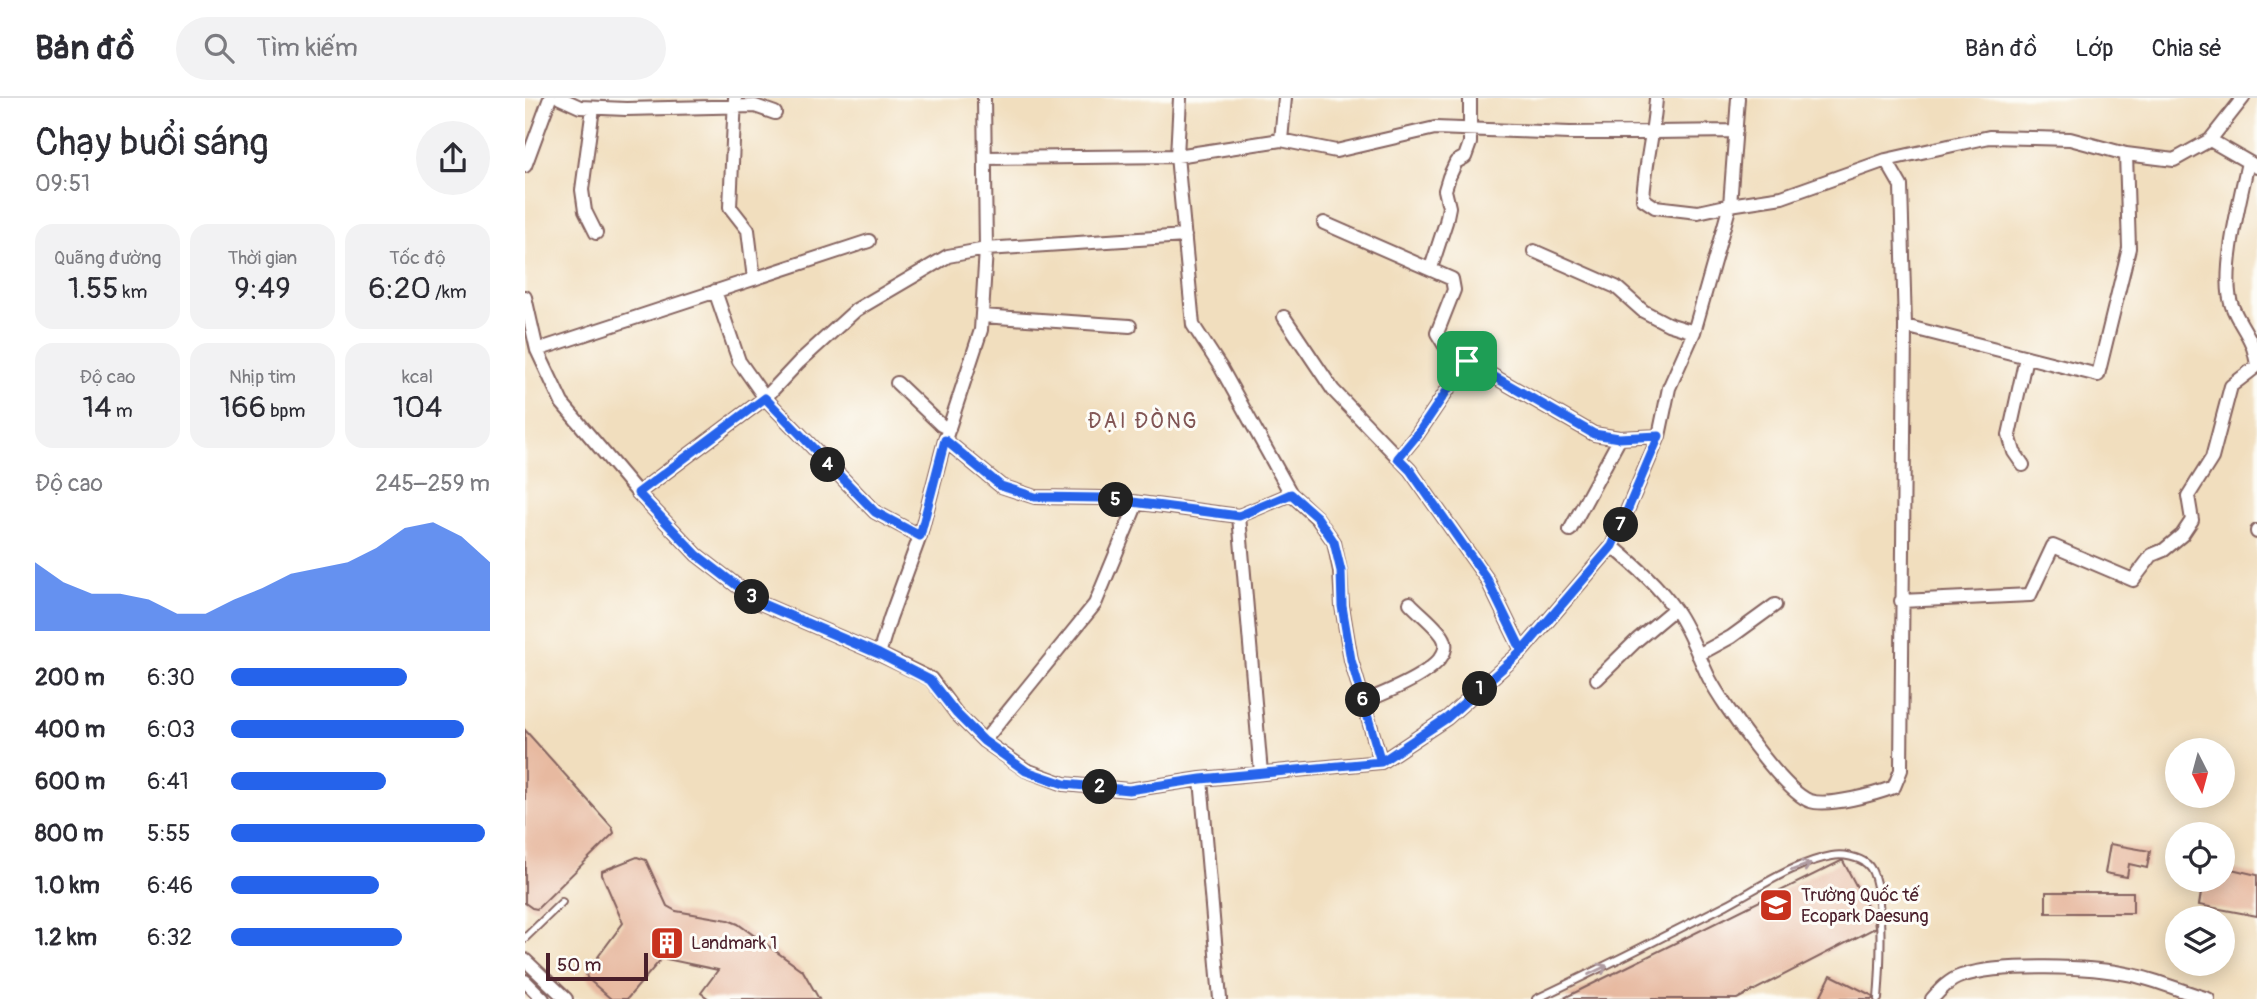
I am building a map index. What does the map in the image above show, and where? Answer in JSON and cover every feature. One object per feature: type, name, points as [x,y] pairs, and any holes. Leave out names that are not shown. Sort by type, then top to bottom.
[{"type":"street","points":[[525,166],[549,98]]},
{"type":"street","points":[[559,98],[580,107],[593,108],[735,102],[775,113]]},
{"type":"street","points":[[879,654],[920,536],[947,435],[981,330],[986,249],[984,98]]},
{"type":"street","points":[[1180,98],[1177,156],[1193,325],[1221,368],[1291,494],[1317,517],[1334,542],[1341,571],[1342,606],[1351,660],[1381,762]]},
{"type":"street","points":[[1281,140],[1285,98]]},
{"type":"street","points":[[1431,268],[1446,222],[1448,207],[1445,190],[1449,177],[1453,166],[1467,153],[1471,130],[1470,98]]},
{"type":"street","points":[[1656,98],[1654,131],[1645,170],[1643,199],[1655,207],[1698,212],[1782,197],[1886,160],[1989,138],[2070,139],[2126,154],[2174,160],[2210,140],[2243,98]]},
{"type":"street","points":[[525,298],[537,350],[562,403],[638,493],[697,555],[758,602],[879,654],[930,680],[956,713],[984,741],[1026,771],[1064,784],[1129,790],[1201,779],[1381,762],[1447,718],[1522,651],[1612,546],[1659,436],[1669,388],[1694,332],[1730,205],[1732,131],[1738,98]]},
{"type":"street","points":[[735,102],[730,206],[748,230],[754,279]]},
{"type":"street","points":[[593,108],[582,190],[585,211],[596,233]]},
{"type":"street","points":[[985,158],[1177,156],[1281,140],[1336,151],[1435,128],[1570,133],[1732,131]]},
{"type":"street","points":[[1901,601],[2030,595],[2053,546],[2133,580],[2152,555],[2164,550],[2182,535],[2192,520],[2188,496],[2212,458],[2231,386],[2257,366],[2256,351],[2232,305],[2230,288],[2231,244],[2252,164],[2210,140]]},
{"type":"street","points":[[1905,326],[2098,375],[2129,248],[2126,154]]},
{"type":"street","points":[[1612,546],[1647,574],[1674,609],[1711,681],[1750,739],[1798,796],[1813,803],[1827,803],[1894,787],[1901,770],[1905,326],[1901,186],[1886,160]]},
{"type":"street","points":[[1324,223],[1450,276],[1455,285],[1437,336],[1445,346],[1467,361],[1594,434],[1619,438],[1659,436]]},
{"type":"street","points":[[638,493],[765,398],[799,362],[856,310],[948,256],[986,249],[1185,236]]},
{"type":"street","points":[[537,350],[869,241]]},
{"type":"street","points":[[1534,251],[1616,286],[1643,310],[1668,324],[1694,332]]},
{"type":"street","points":[[715,292],[739,361],[765,398],[875,512],[920,536]]},
{"type":"street","points":[[982,316],[1130,326]]},
{"type":"street","points":[[1284,317],[1333,390],[1410,470],[1487,579],[1522,651]]},
{"type":"street","points":[[2023,465],[2014,452],[2009,435],[2026,357]]},
{"type":"street","points":[[1398,458],[1417,435],[1467,361]]},
{"type":"street","points":[[897,383],[1001,486],[1035,497],[1102,498],[1239,516],[1291,494]]},
{"type":"street","points":[[1570,530],[1619,438]]},
{"type":"street","points":[[984,741],[1094,604],[1137,503]]},
{"type":"street","points":[[1239,516],[1261,773]]},
{"type":"street","points":[[1363,702],[1415,679],[1443,654],[1445,644],[1440,634],[1410,603]]},
{"type":"street","points":[[1698,655],[1731,637],[1776,605]]},
{"type":"street","points":[[1597,680],[1637,639],[1674,609]]},
{"type":"street","points":[[1201,779],[1220,999]]},
{"type":"street","points":[[525,960],[566,999]]},
{"type":"street","points":[[1932,999],[1940,989],[1959,977],[1985,971],[2061,969],[2134,975],[2209,999]]},
{"type":"street","points":[[525,981],[543,999]]},
{"type":"lane","points":[[1536,999],[1642,948],[1788,871],[1829,856],[1841,855],[1868,864],[1875,875],[1880,922],[1878,999]]},
{"type":"lane","points":[[525,938],[562,902]]},
{"type":"building","points":[[525,730],[612,827],[614,833],[537,909],[525,903]]},
{"type":"building","points":[[2110,844],[2150,851],[2147,868],[2129,864],[2127,877],[2105,873]]},
{"type":"building","name":"Landmark 1","points":[[637,857],[646,860],[667,906],[676,911],[738,924],[803,971],[819,999],[709,999],[701,993],[718,970],[662,958],[627,999],[611,999],[587,978],[586,973],[623,923],[602,871]]},
{"type":"building","points":[[1841,861],[1874,919],[1875,928],[1737,999],[1562,999]]},
{"type":"building","points":[[2235,870],[2257,875],[2257,916],[2235,912],[2235,906],[2199,905],[2201,892],[2235,892]]},
{"type":"building","points":[[2046,892],[2133,892],[2133,913],[2046,913]]},
{"type":"building","points":[[1831,975],[1873,996],[1872,999],[1819,999]]},
{"type":"place","name":"Trường Quốc tế Ecopark Daesung","points":[[1776,905]]},
{"type":"place","name":"Landmark 1","points":[[667,943]]},
{"type":"district","name":"ĐẠI ĐÒNG","points":[[1143,421]]},
{"type":"route","points":[[1467,361],[1417,435],[1398,458],[1410,470],[1487,579],[1522,651],[1447,718],[1381,762],[1201,779],[1129,790],[1064,784],[1026,771],[984,741],[956,713],[930,680],[879,654],[758,602],[697,555],[638,493],[765,398],[875,512],[920,536],[945,440],[1001,486],[1035,497],[1102,498],[1239,516],[1291,494],[1317,517],[1334,542],[1341,571],[1342,606],[1351,660],[1381,762],[1447,718],[1522,651],[1612,546],[1659,436],[1619,438],[1594,434],[1467,361]]}]
